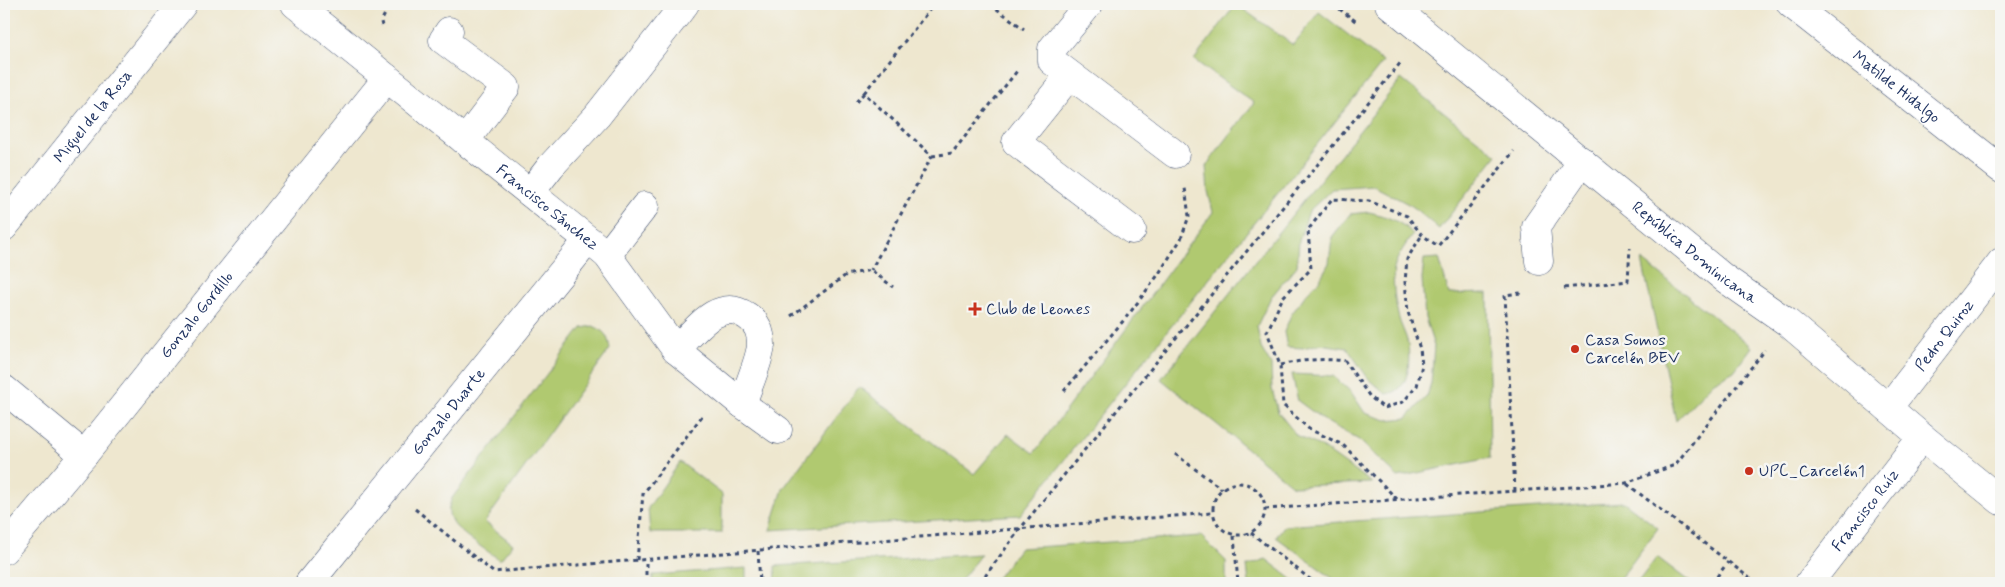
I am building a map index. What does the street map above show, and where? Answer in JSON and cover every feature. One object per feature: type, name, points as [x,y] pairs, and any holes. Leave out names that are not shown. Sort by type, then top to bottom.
[{"type":"street","name":"Miguel de la Rosa","points":[[4,227],[184,4]]},
{"type":"street","name":"Francisco Sánchez","points":[[295,4],[598,247],[676,350],[732,396],[778,430]]},
{"type":"street","points":[[530,193],[551,166],[597,116],[685,4]]},
{"type":"street","points":[[1089,4],[1052,49],[1052,61],[1175,154]]},
{"type":"street","name":"República Dominicana","points":[[1389,4],[1724,278],[1787,322],[1922,437],[2001,501]]},
{"type":"street","name":"Matilde Hidalgo","points":[[1791,4],[2001,169]]},
{"type":"street","points":[[449,32],[443,40],[506,87],[465,141]]},
{"type":"street","points":[[1070,76],[1016,142],[1132,230]]},
{"type":"street","name":"Gonzalo Gordillo","points":[[4,550],[84,455],[387,78]]},
{"type":"street","points":[[1539,261],[1536,227],[1582,161]]},
{"type":"street","name":"Gonzalo Duarte","points":[[309,583],[388,486],[598,247],[645,206]]},
{"type":"street","name":"Pedro Quiroz","points":[[1888,408],[2001,262]]},
{"type":"street","points":[[676,350],[712,313],[726,309],[741,311],[754,320],[761,333],[761,348],[732,396]]},
{"type":"street","points":[[4,389],[84,455]]},
{"type":"street","name":"Francisco Ruíz","points":[[1809,583],[1922,437]]},
{"type":"path","points":[[856,102],[934,4]]},
{"type":"path","points":[[980,583],[1020,528],[1424,33]]},
{"type":"path","points":[[932,156],[952,153],[1022,63]]},
{"type":"path","points":[[864,93],[932,156]]},
{"type":"path","points":[[1397,499],[1343,444],[1309,429],[1283,405],[1280,365],[1267,332],[1283,297],[1311,269],[1308,230],[1332,199],[1369,201],[1407,216],[1422,235],[1438,246],[1515,149]]},
{"type":"path","points":[[1064,391],[1129,314],[1158,275],[1181,239],[1189,216],[1184,175],[1175,154]]},
{"type":"path","points":[[871,270],[932,156]]},
{"type":"path","points":[[1280,365],[1329,359],[1345,361],[1370,397],[1384,408],[1403,402],[1417,386],[1422,365],[1420,349],[1408,312],[1404,282],[1407,259],[1422,235]]},
{"type":"path","points":[[1562,288],[1628,280],[1630,246]]},
{"type":"path","points":[[761,348],[795,312],[846,275],[871,270],[893,287]]},
{"type":"path","points":[[1515,491],[1505,295],[1524,293]]},
{"type":"path","points":[[1266,508],[1626,483],[1675,465],[1787,322]]},
{"type":"path","points":[[637,560],[643,494],[732,396]]},
{"type":"path","points":[[1175,454],[1222,489]]},
{"type":"path","points":[[1244,483],[1255,488],[1263,497],[1266,508],[1264,520],[1256,530],[1234,536],[1223,531],[1215,522],[1211,513],[1214,499],[1222,489],[1232,484],[1244,483]]},
{"type":"path","points":[[1626,483],[1756,583]]},
{"type":"path","points":[[388,486],[493,572],[1211,513]]},
{"type":"path","points":[[1250,533],[1315,583]]},
{"type":"path","points":[[1234,536],[1238,583]]},
{"type":"path","points":[[758,550],[760,583]]},
{"type":"path","points":[[646,560],[646,583]]},
{"type":"path","points":[[1712,583],[1728,562]]},
{"type":"green space","points":[[1236,4],[1293,45],[1319,12],[1383,62],[1020,515],[770,530],[783,489],[859,387],[974,474],[1008,434],[1034,453],[1213,212],[1208,191],[1206,166],[1254,103],[1194,60]]},
{"type":"green space","points":[[1401,79],[1497,155],[1439,229],[1412,206],[1374,186],[1332,189],[1309,211],[1299,241],[1297,266],[1271,297],[1257,326],[1261,348],[1271,365],[1272,389],[1278,412],[1297,436],[1320,446],[1372,483],[1293,486],[1161,379]]},
{"type":"green space","points":[[1369,212],[1393,220],[1413,234],[1397,259],[1393,273],[1398,315],[1408,344],[1409,360],[1407,375],[1400,388],[1386,394],[1368,378],[1347,348],[1320,344],[1303,348],[1287,347],[1284,332],[1291,315],[1306,294],[1319,281],[1329,263],[1332,237],[1350,214]]},
{"type":"green space","points":[[1439,258],[1449,294],[1488,293],[1490,458],[1398,477],[1359,440],[1325,421],[1298,401],[1292,374],[1333,376],[1351,392],[1365,413],[1387,420],[1407,418],[1427,396],[1431,384],[1434,346],[1425,318],[1422,279],[1424,259]]},
{"type":"green space","points":[[1642,260],[1752,347],[1734,371],[1714,382],[1676,421]]},
{"type":"green space","points":[[593,326],[605,334],[610,349],[485,522],[513,544],[500,560],[457,528],[449,512],[452,498],[582,328]]},
{"type":"green space","points":[[680,462],[722,494],[722,533],[650,533],[648,508]]},
{"type":"green space","points":[[1624,502],[1658,528],[1617,583],[1339,583],[1276,537],[1284,526]]},
{"type":"green space","points":[[1201,536],[1226,561],[1226,583],[993,583],[1020,548]]},
{"type":"green space","points":[[981,554],[959,583],[776,583],[775,566]]},
{"type":"green space","points":[[1657,557],[1691,583],[1637,583]]},
{"type":"green space","points":[[1266,559],[1297,583],[1249,583],[1247,566]]},
{"type":"green space","points":[[746,568],[746,583],[652,583],[653,575]]},
{"type":"place","name":"Club de Leones","points":[[975,309]]},
{"type":"place","name":"Casa Somos Carcelén BEV","points":[[1575,349]]},
{"type":"place","name":"UPC_Carcelén1","points":[[1749,471]]}]
